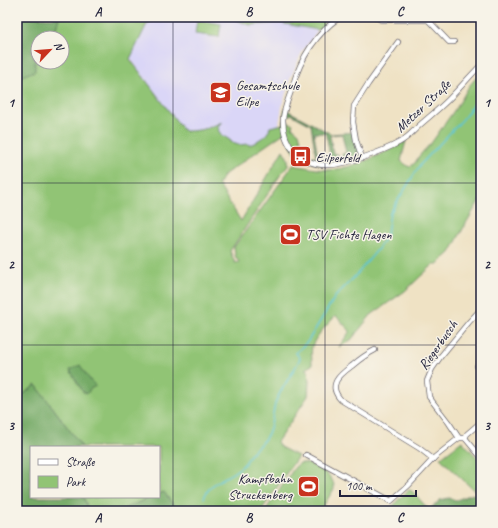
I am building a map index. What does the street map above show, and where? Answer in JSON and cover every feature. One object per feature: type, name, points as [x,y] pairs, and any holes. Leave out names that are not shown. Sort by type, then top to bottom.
[{"type":"street","name":"Metzer Straße","points":[[340,17],[331,23],[314,42],[297,72],[283,117],[284,133],[287,142],[293,151],[303,159],[313,163],[325,166],[335,165],[372,155],[401,142],[447,101],[481,65]]},
{"type":"street","points":[[376,17],[381,20],[428,20],[449,42],[454,42]]},
{"type":"street","points":[[362,158],[356,140],[353,122],[354,106],[398,42]]},
{"type":"street","name":"Riegerbusch","points":[[459,438],[429,397],[427,380],[432,369],[441,356],[464,327],[481,309]]},
{"type":"street","points":[[375,350],[368,353],[339,376],[335,384],[335,391],[339,398],[346,403],[419,448],[433,459]]},
{"type":"street","points":[[481,359],[477,366],[481,372]]},
{"type":"street","points":[[465,438],[467,434],[481,422]]},
{"type":"street","points":[[306,455],[391,501],[409,485],[433,459],[459,438],[465,438],[481,456]]},
{"type":"shaded area","name":"Gesamtschule Eilpe","points":[[157,17],[229,17],[250,25],[280,23],[318,30],[302,52],[290,79],[279,124],[284,133],[223,175],[184,131],[130,58],[147,24]]},
{"type":"green space","points":[[17,17],[59,18],[56,30],[30,30],[30,70],[35,71],[17,78]]},
{"type":"green space","points":[[57,17],[157,17],[147,24],[130,59],[184,131],[195,131],[222,122],[217,126],[223,137],[224,136],[231,142],[239,145],[249,145],[257,142],[265,136],[270,127],[283,124],[283,120],[293,124],[292,127],[299,133],[303,149],[306,149],[308,161],[296,154],[284,133],[225,174],[218,184],[241,221],[283,150],[288,159],[288,166],[281,174],[230,251],[235,263],[239,262],[235,256],[234,247],[293,165],[325,170],[340,169],[370,159],[406,141],[401,161],[409,167],[415,163],[419,156],[432,142],[460,102],[469,86],[481,72],[481,198],[450,253],[436,265],[435,263],[405,291],[371,315],[351,340],[339,347],[350,331],[336,316],[316,338],[312,346],[312,365],[305,369],[308,370],[308,396],[277,442],[280,447],[298,456],[261,511],[173,511],[174,506],[164,492],[160,494],[160,446],[81,446],[36,385],[17,399],[17,78],[30,65],[30,70],[70,70],[70,30],[55,30]]},
{"type":"green space","points":[[229,17],[316,17],[326,25],[318,30],[280,23],[250,25]]},
{"type":"green space","points":[[197,20],[221,24],[219,37],[195,34]]},
{"type":"green space","points":[[285,109],[331,134],[355,132],[362,158],[344,163],[342,154],[346,153],[342,134],[330,135],[333,154],[338,154],[339,164],[328,165],[326,156],[330,156],[326,133],[314,133],[318,158],[322,158],[323,165],[313,163],[312,156],[316,157],[311,125],[291,114],[289,116],[284,114]]},
{"type":"green space","points":[[80,365],[89,379],[96,386],[90,389],[87,394],[82,391],[70,370]]},
{"type":"green space","points":[[36,385],[81,446],[30,446],[30,498],[84,498],[88,511],[17,511],[17,399]]},
{"type":"green space","points":[[462,441],[481,462],[481,497],[440,458]]},
{"type":"green space","name":"Kampfbahn Struckenberg","points":[[300,463],[305,463],[323,470],[328,474],[334,484],[334,489],[320,511],[265,511],[295,467]]},
{"type":"green space","points":[[409,490],[412,491],[430,511],[390,511],[397,501]]},
{"type":"green space","points":[[164,492],[174,506],[173,511],[119,511],[149,498],[160,498],[160,494]]},
{"type":"green space","points":[[473,494],[481,497],[481,511],[429,510],[440,500],[449,498],[456,500]]},
{"type":"green space","points":[[84,498],[149,498],[119,511],[87,511]]},
{"type":"waterway","points":[[17,21],[21,17]]},
{"type":"waterway","points":[[204,498],[211,487],[244,464],[250,455],[263,442],[270,429],[276,401],[300,358],[296,353],[308,341],[335,297],[378,249],[387,234],[390,213],[420,165],[463,119],[481,95]]},
{"type":"place","name":"Gesamtschule Eilpe","points":[[221,93]]},
{"type":"place","name":"Eilperfeld","points":[[300,157]]},
{"type":"place","name":"TSV Fichte Hagen","points":[[290,234]]},
{"type":"place","name":"Kampfbahn Struckenberg","points":[[308,486]]}]
